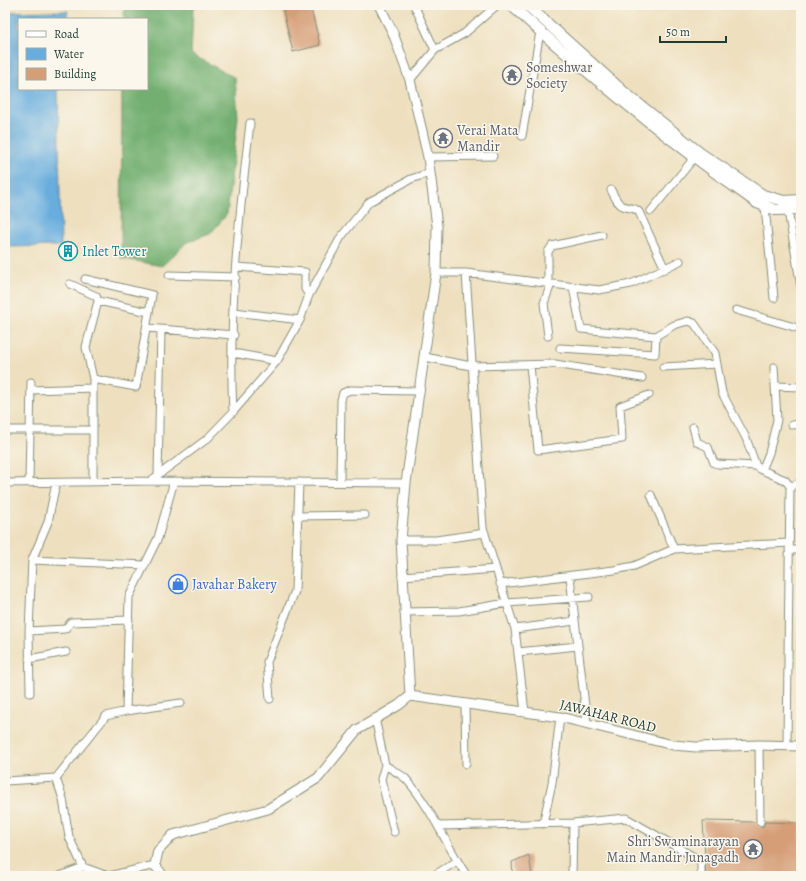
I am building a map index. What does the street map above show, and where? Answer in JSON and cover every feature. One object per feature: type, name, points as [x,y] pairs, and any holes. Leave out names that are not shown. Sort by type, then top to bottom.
[{"type":"main road","points":[[511,5],[540,32],[639,111],[694,158],[756,203],[766,207],[788,211],[801,209]]},
{"type":"main road","points":[[527,5],[639,111],[752,189],[774,199],[784,201],[801,200]]},
{"type":"street","points":[[155,865],[158,851],[173,835],[268,809],[318,778],[357,730],[399,705],[410,696],[401,540],[406,483],[436,273],[437,226],[428,157],[410,80],[392,33],[379,5]]},
{"type":"street","points":[[414,5],[435,50]]},
{"type":"street","points":[[410,80],[435,50],[465,33],[497,5]]},
{"type":"street","points":[[522,136],[540,32]]},
{"type":"street","points":[[233,412],[233,352],[237,232],[250,123]]},
{"type":"street","points":[[428,157],[493,156]]},
{"type":"street","points":[[651,211],[694,158]]},
{"type":"street","points":[[150,481],[207,438],[233,412],[277,361],[300,320],[309,295],[341,237],[369,202],[411,179],[429,173]]},
{"type":"street","points":[[611,190],[620,204],[623,206],[636,208],[639,212],[665,269]]},
{"type":"street","points":[[766,207],[774,298]]},
{"type":"street","points":[[788,211],[801,287]]},
{"type":"street","points":[[548,336],[544,303],[549,283],[548,252],[552,246],[602,235]]},
{"type":"street","points":[[436,273],[466,274],[598,290],[631,284],[680,261]]},
{"type":"street","points":[[236,267],[305,272],[305,289],[309,295]]},
{"type":"street","points":[[466,274],[471,366],[485,533],[515,629],[525,712]]},
{"type":"street","points":[[169,275],[236,277]]},
{"type":"street","points":[[85,279],[152,295],[136,387],[93,379]]},
{"type":"street","points":[[70,284],[96,296],[98,301],[86,347],[93,379],[93,482]]},
{"type":"street","points":[[573,287],[582,329],[656,336],[674,325],[688,321],[694,323],[715,353],[722,393],[746,438],[756,466]]},
{"type":"street","points":[[98,301],[149,312]]},
{"type":"street","points":[[736,310],[801,328]]},
{"type":"street","points":[[234,312],[300,320]]},
{"type":"street","points":[[147,328],[234,336]]},
{"type":"street","points":[[158,475],[161,330]]},
{"type":"street","points":[[560,348],[655,354],[656,336]]},
{"type":"street","points":[[233,352],[277,361]]},
{"type":"street","points":[[425,357],[471,366],[555,364],[642,378]]},
{"type":"street","points":[[663,367],[717,364]]},
{"type":"street","points":[[530,365],[538,450],[622,439],[620,406],[649,394]]},
{"type":"street","points":[[762,470],[769,453],[777,420],[774,367]]},
{"type":"street","points":[[30,483],[31,382]]},
{"type":"street","points":[[775,386],[801,387]]},
{"type":"street","points":[[31,390],[93,388]]},
{"type":"street","points":[[340,482],[341,400],[343,393],[350,390],[420,391]]},
{"type":"street","points":[[792,425],[801,424]]},
{"type":"street","points":[[693,427],[697,442],[708,447],[714,463],[756,466],[785,480],[790,486],[787,746]]},
{"type":"street","points":[[5,430],[93,430]]},
{"type":"street","points":[[5,483],[174,481],[406,483]]},
{"type":"street","points":[[126,711],[130,597],[158,538],[174,481]]},
{"type":"street","points":[[270,699],[267,662],[295,591],[299,482]]},
{"type":"street","points":[[30,693],[29,631],[32,560],[48,522],[56,483]]},
{"type":"street","points":[[790,486],[801,483]]},
{"type":"street","points":[[651,495],[674,549]]},
{"type":"street","points":[[297,516],[366,515]]},
{"type":"street","points":[[401,540],[436,540],[485,533]]},
{"type":"street","points":[[500,584],[570,577],[634,566],[674,549],[789,546],[801,550]]},
{"type":"street","points":[[32,560],[145,565]]},
{"type":"street","points":[[402,576],[496,569]]},
{"type":"street","points":[[570,577],[587,723]]},
{"type":"street","points":[[404,612],[459,611],[507,603],[589,597]]},
{"type":"street","points":[[29,631],[66,629],[71,622],[129,620]]},
{"type":"street","points":[[515,629],[575,621]]},
{"type":"street","points":[[518,652],[578,646]]},
{"type":"street","points":[[29,659],[66,652]]},
{"type":"street","name":"JAWAHAR ROAD","points":[[410,696],[560,717],[673,745],[696,747],[759,745],[801,746]]},
{"type":"street","points":[[5,781],[56,778],[106,716],[126,711],[181,703]]},
{"type":"street","points":[[465,704],[466,764]]},
{"type":"street","points":[[543,824],[552,783],[560,717]]},
{"type":"street","points":[[375,718],[385,765],[381,779],[394,832]]},
{"type":"street","points":[[759,745],[760,822]]},
{"type":"street","points":[[385,765],[405,779],[439,826],[457,861],[467,876]]},
{"type":"street","points":[[56,778],[63,799],[69,837],[83,867]]},
{"type":"street","points":[[439,826],[573,823],[626,818],[701,860],[701,876]]},
{"type":"street","points":[[572,876],[573,823]]},
{"type":"street","points":[[433,876],[457,861]]},
{"type":"street","points":[[60,876],[83,867],[108,876],[155,865]]},
{"type":"street","points":[[155,865],[164,876]]},
{"type":"green space","points":[[124,5],[198,5],[193,10],[191,54],[235,78],[238,117],[227,214],[210,234],[187,242],[162,266],[121,258],[122,90],[148,90],[148,18],[124,18]]},
{"type":"water","points":[[68,11],[66,18],[18,18],[18,90],[58,90],[61,246],[5,247],[5,12]]},
{"type":"building","points":[[302,5],[310,5],[320,45],[293,52],[283,10]]},
{"type":"building","name":"Inlet Tower","points":[[66,246],[70,246],[72,247],[72,255],[66,256],[63,253],[63,249]]},
{"type":"building","name":"Shri Swaminarayan Main Mandir Junagadh","points":[[703,821],[755,822],[760,827],[763,826],[765,822],[801,823],[801,876],[706,876]]},
{"type":"building","points":[[529,855],[532,876],[513,876],[512,862]]},
{"type":"place","name":"Someshwar Society","points":[[512,75]]},
{"type":"place","name":"Verai Mata Mandir","points":[[443,138]]},
{"type":"place","name":"Inlet Tower","points":[[68,251]]},
{"type":"place","name":"Javahar Bakery","points":[[178,584]]},
{"type":"place","name":"Shri Swaminarayan Main Mandir Junagadh","points":[[753,849]]}]
